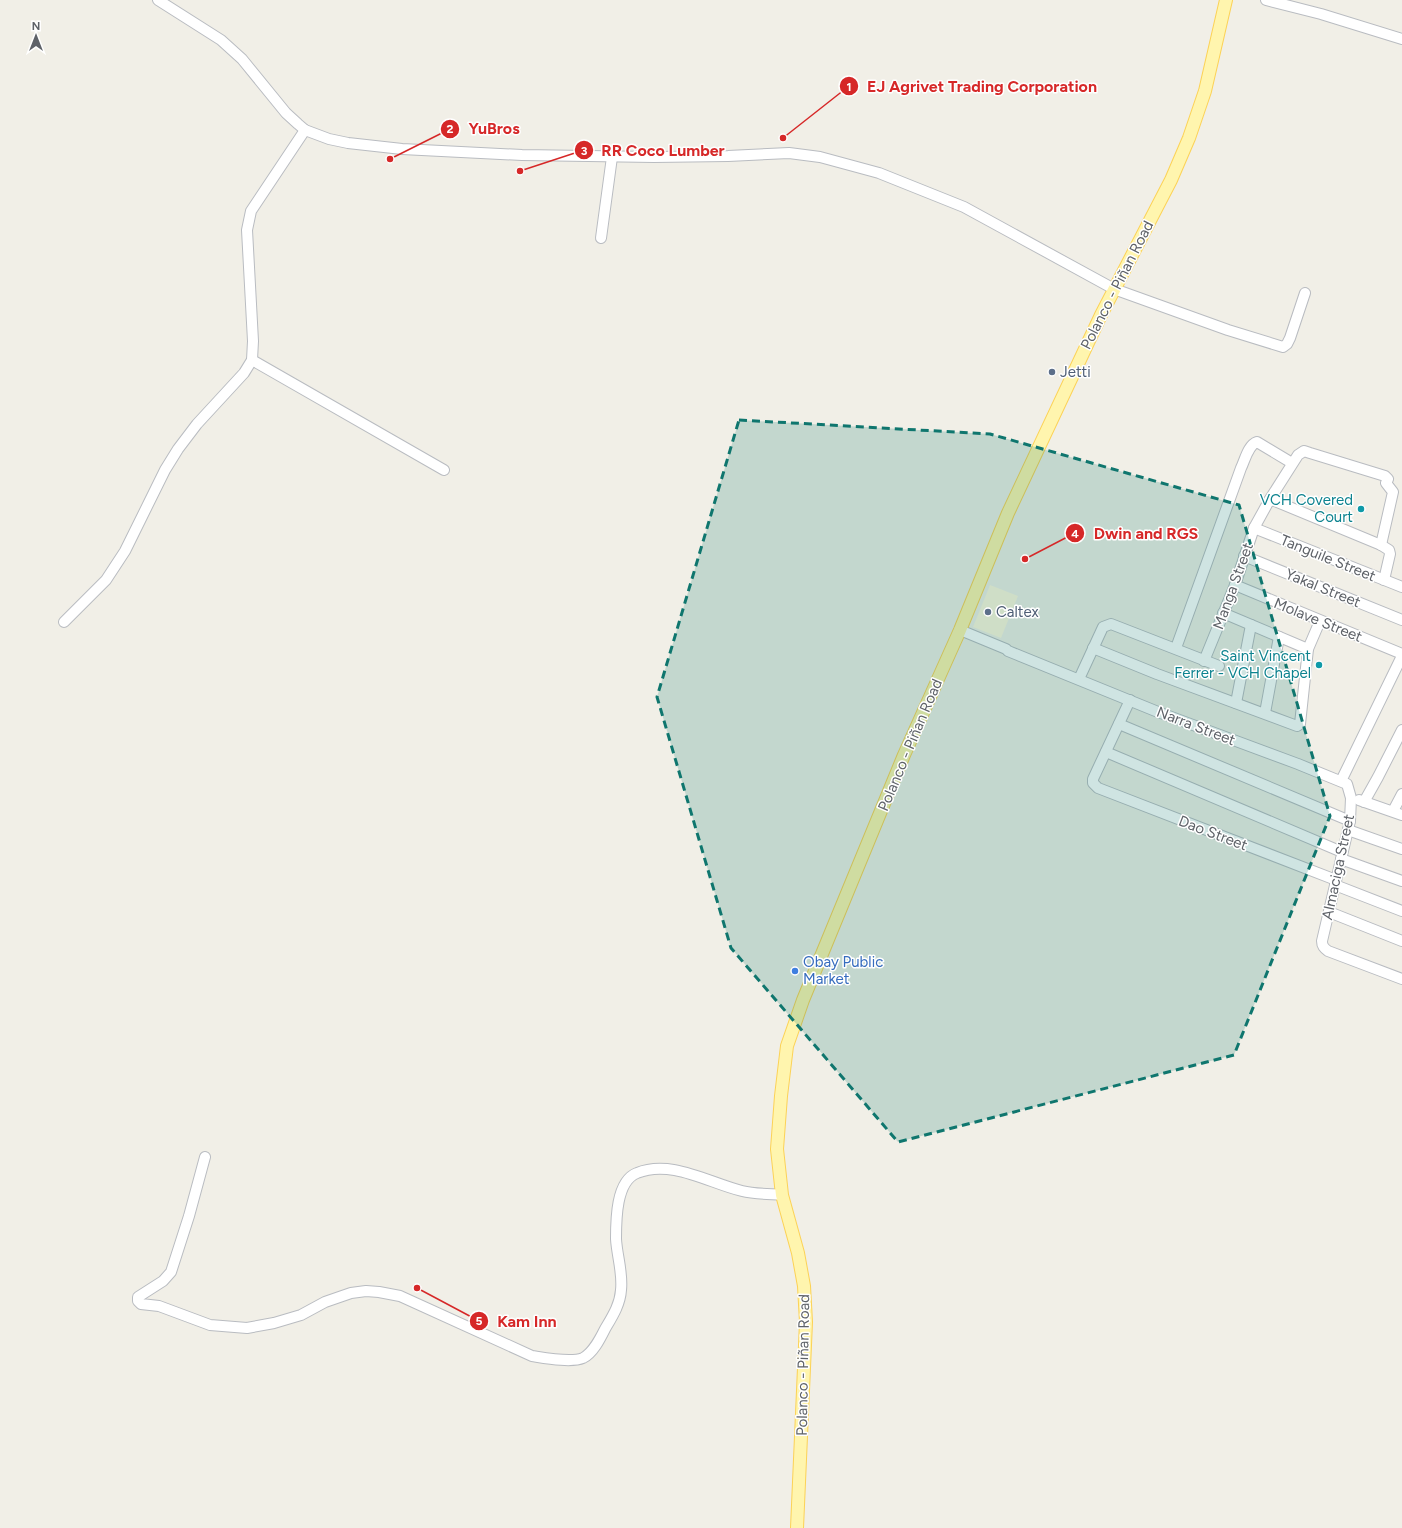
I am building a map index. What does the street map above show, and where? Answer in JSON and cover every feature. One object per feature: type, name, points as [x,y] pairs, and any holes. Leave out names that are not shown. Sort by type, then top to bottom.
[{"type":"main road","name":"Polanco - Piñan Road","points":[[797,1528],[806,1322],[804,1286],[798,1253],[782,1195],[777,1149],[780,1096],[787,1046],[803,1000],[904,755],[960,630],[1008,513],[1114,289],[1171,180],[1189,138],[1207,84],[1226,0]]},
{"type":"street","points":[[158,0],[227,44],[242,59],[286,112],[305,130],[328,139],[402,149],[522,155],[612,157],[728,156],[789,152],[804,154],[880,172],[964,207],[1114,289],[1228,330],[1283,347],[1287,344],[1290,338],[1305,293]]},
{"type":"street","points":[[1266,0],[1321,14],[1402,39]]},
{"type":"street","points":[[64,622],[106,580],[125,552],[165,470],[178,449],[197,424],[244,373],[252,360],[253,341],[248,261],[248,221],[251,211],[305,130]]},
{"type":"street","points":[[601,238],[612,157]]},
{"type":"street","points":[[252,360],[444,470]]},
{"type":"street","points":[[1176,648],[1250,446],[1257,442],[1292,463]]},
{"type":"street","name":"Manga Street","points":[[1204,661],[1235,585],[1254,528],[1292,463],[1302,452],[1310,453],[1384,476],[1388,479],[1386,483],[1393,492],[1385,548]]},
{"type":"street","points":[[1270,499],[1385,548],[1390,554],[1384,580]]},
{"type":"street","name":"Tanguile Street","points":[[1254,528],[1402,587]]},
{"type":"street","name":"Yakal Street","points":[[1244,556],[1402,620]]},
{"type":"street","name":"Molave Street","points":[[1235,585],[1402,655]]},
{"type":"street","points":[[1223,614],[1308,649]]},
{"type":"street","points":[[1093,648],[1157,674],[1265,713],[1294,726],[1300,724],[1308,649],[1320,621]]},
{"type":"street","points":[[1079,679],[1103,627],[1107,624],[1111,624],[1176,648],[1219,666]]},
{"type":"street","points":[[1236,703],[1251,625]]},
{"type":"street","name":"Narra Street","points":[[960,630],[1130,700],[1341,781],[1347,784],[1350,794]]},
{"type":"street","points":[[1265,713],[1279,637]]},
{"type":"street","points":[[1341,781],[1402,655]]},
{"type":"street","points":[[1130,700],[1106,752],[1402,881]]},
{"type":"street","points":[[1119,724],[1402,849]]},
{"type":"street","points":[[1364,802],[1402,730]]},
{"type":"street","name":"Dao Street","points":[[1106,752],[1092,783],[1098,788],[1402,911]]},
{"type":"street","points":[[1350,794],[1364,802],[1398,813],[1402,794]]},
{"type":"street","name":"Almaciga Street","points":[[1350,794],[1349,825],[1322,945],[1328,951],[1402,979]]},
{"type":"street","points":[[1329,912],[1402,941]]},
{"type":"street","points":[[205,1157],[190,1216],[171,1272],[163,1281],[138,1296],[138,1301],[141,1304],[159,1306],[210,1325],[247,1328],[274,1323],[301,1315],[325,1302],[351,1293],[366,1291],[379,1292],[400,1296],[532,1356],[549,1359],[574,1360],[583,1358],[591,1352],[603,1334],[618,1305],[621,1290],[616,1239],[618,1201],[622,1188],[627,1180],[635,1173],[659,1169],[678,1171],[744,1192],[782,1195]]},
{"type":"highlighted area","points":[[739,420],[990,434],[1239,505],[1330,816],[1234,1055],[898,1142],[731,948],[657,697]]},
{"type":"shaded area","points":[[990,585],[1018,596],[1001,638],[973,627]]},
{"type":"place","name":"EJ Agrivet Trading Corporation","points":[[783,138]]},
{"type":"place","name":"YuBros","points":[[390,159]]},
{"type":"place","name":"RR Coco Lumber","points":[[520,171]]},
{"type":"place","name":"Jetti","points":[[1052,372]]},
{"type":"place","name":"VCH Covered Court","points":[[1361,509]]},
{"type":"place","name":"Dwin and RGS","points":[[1025,559]]},
{"type":"place","name":"Caltex","points":[[988,612]]},
{"type":"place","name":"Saint Vincent Ferrer - VCH Chapel","points":[[1319,665]]},
{"type":"place","name":"Obay Public Market","points":[[795,971]]},
{"type":"place","name":"Kam Inn","points":[[417,1288]]}]
